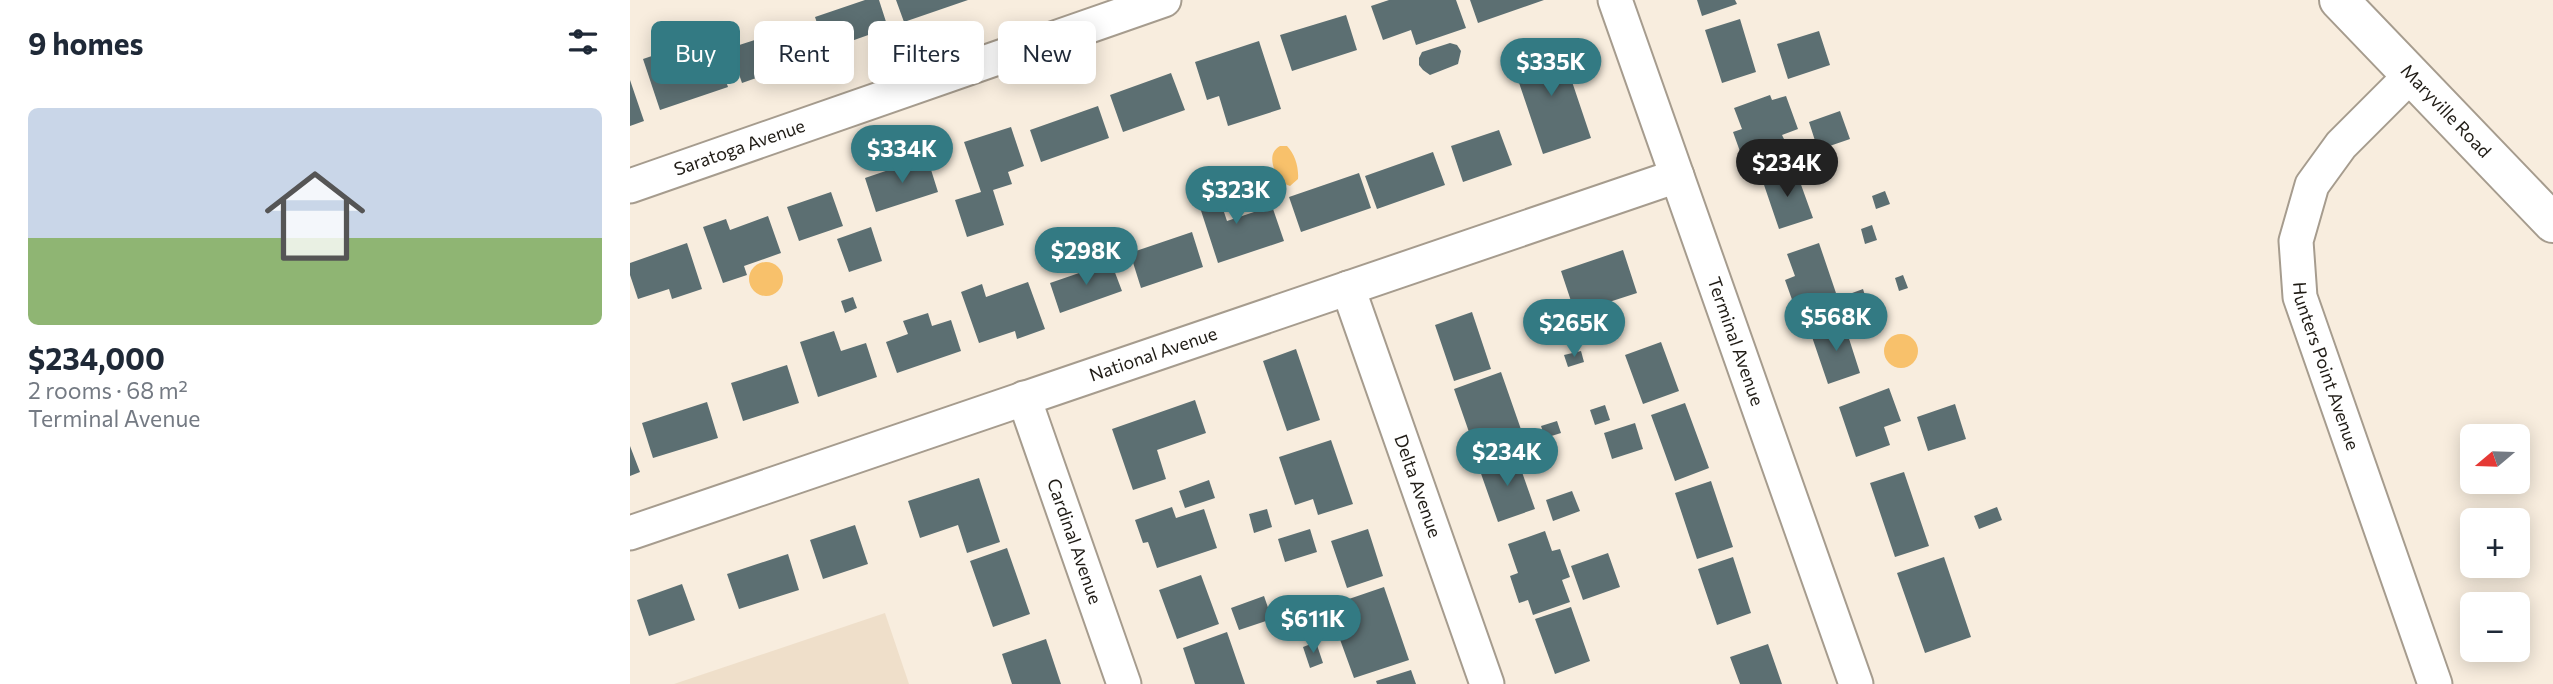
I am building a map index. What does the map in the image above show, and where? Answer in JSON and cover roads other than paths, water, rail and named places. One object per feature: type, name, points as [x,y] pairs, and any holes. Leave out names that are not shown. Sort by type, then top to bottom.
[{"type":"main road","name":"Maryville Road","points":[[2339,0],[2553,223]]},
{"type":"street","name":"Saratoga Avenue","points":[[630,186],[1164,0]]},
{"type":"street","name":"Terminal Avenue","points":[[1615,0],[1856,684]]},
{"type":"street","name":"Hunters Point Avenue","points":[[2411,75],[2341,145],[2312,185],[2296,241],[2300,297],[2435,684]]},
{"type":"street","name":"National Avenue","points":[[630,533],[1677,176]]},
{"type":"street","name":"Delta Avenue","points":[[1348,288],[1487,684]]},
{"type":"street","name":"Cardinal Avenue","points":[[1024,398],[1124,684]]}]
